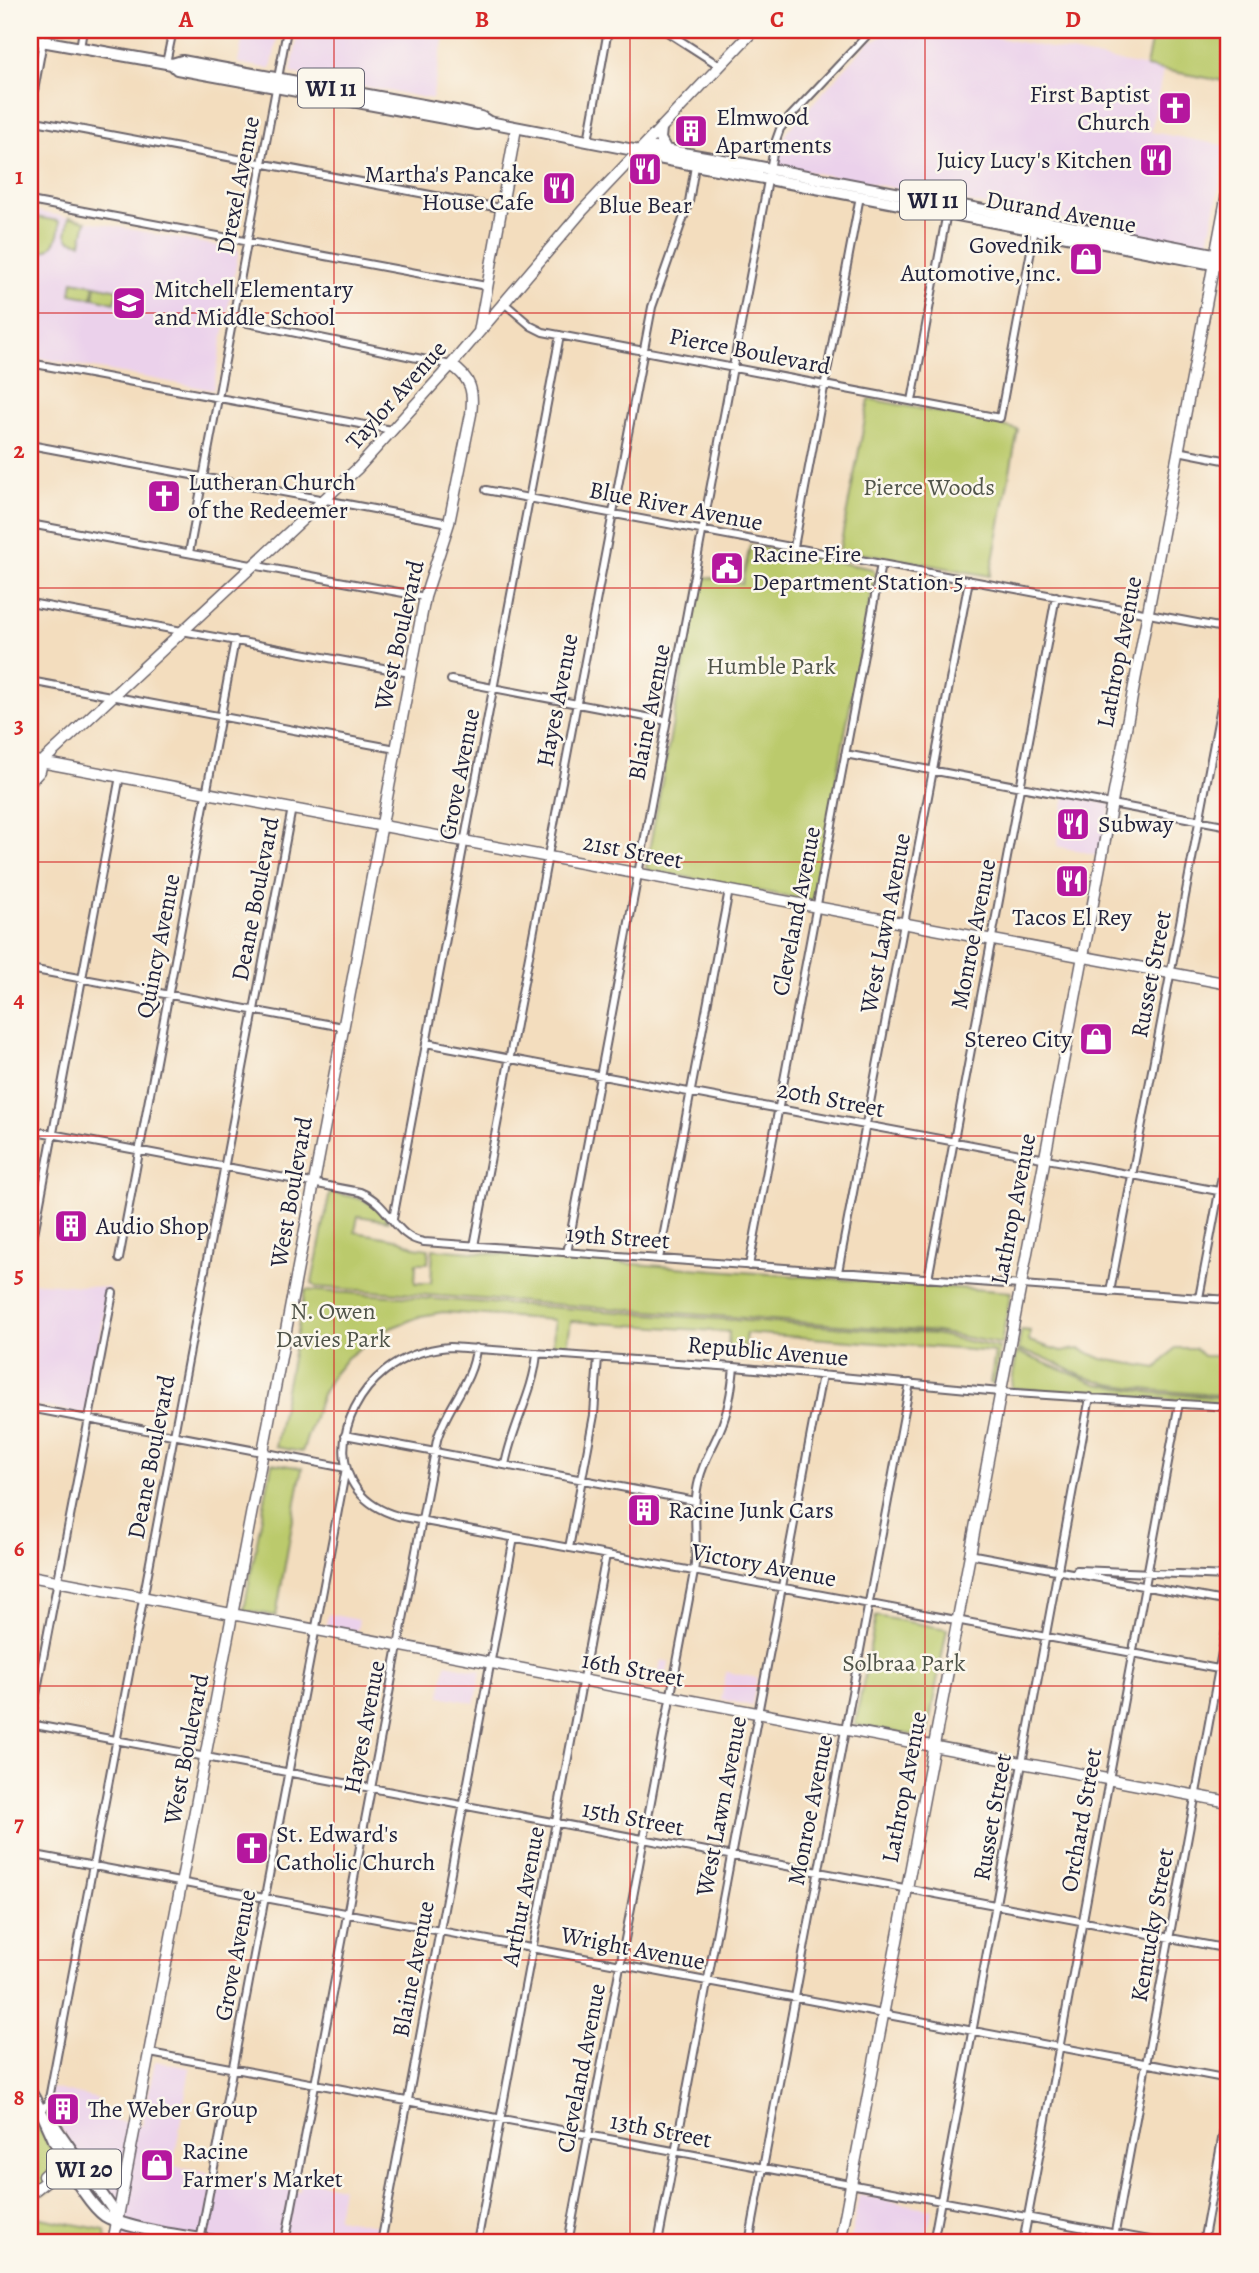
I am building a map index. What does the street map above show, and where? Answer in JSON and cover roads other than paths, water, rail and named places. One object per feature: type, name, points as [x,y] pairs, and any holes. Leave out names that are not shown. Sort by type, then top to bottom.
[{"type":"main road","name":"Durand Avenue","points":[[30,39],[169,64],[180,61],[277,83],[461,112],[489,122],[639,151],[648,156],[695,166],[770,174],[1215,259],[1229,267]]},
{"type":"main road","points":[[661,128],[660,139],[666,150]]},
{"type":"main road","name":"Durand Avenue","points":[[639,151],[654,148],[666,150],[860,196],[1035,229],[1215,259],[1229,257]]},
{"type":"main road","name":"WI 20","points":[[30,2091],[44,2114],[61,2133],[118,2221]]},
{"type":"main road","name":"WI 20","points":[[44,2114],[48,2129],[65,2162],[105,2216],[133,2226],[200,2241],[227,2243]]},
{"type":"main road","points":[[65,2162],[73,2160],[93,2183]]},
{"type":"street","points":[[80,48],[83,30]]},
{"type":"street","points":[[169,64],[173,30]]},
{"type":"street","name":"Drexel Avenue","points":[[189,553],[287,30]]},
{"type":"street","points":[[588,141],[608,30]]},
{"type":"street","points":[[664,30],[720,66]]},
{"type":"street","name":"Taylor Avenue","points":[[30,769],[42,762],[358,468],[451,365],[583,210],[754,30]]},
{"type":"street","name":"Blaine Avenue","points":[[567,1253],[775,143],[780,129],[872,30]]},
{"type":"street","points":[[30,113],[43,41]]},
{"type":"street","points":[[30,120],[500,208]]},
{"type":"street","points":[[479,332],[516,128]]},
{"type":"street","name":"Hayes Avenue","points":[[474,1246],[652,307],[689,202],[695,166]]},
{"type":"street","name":"Lathrop Avenue","points":[[840,2243],[1229,183]]},
{"type":"street","points":[[794,547],[860,196]]},
{"type":"street","points":[[30,201],[486,286]]},
{"type":"street","points":[[912,401],[947,212]]},
{"type":"street","name":"Pierce Boulevard","points":[[503,302],[531,326],[543,332],[1000,418],[1035,229]]},
{"type":"street","points":[[233,320],[451,365]]},
{"type":"street","name":"Grove Avenue","points":[[393,1219],[560,335]]},
{"type":"street","points":[[30,363],[392,430]]},
{"type":"street","name":"West Boulevard","points":[[113,2243],[425,597],[449,523],[473,397],[469,381],[451,365]]},
{"type":"street","points":[[30,445],[449,523]]},
{"type":"street","points":[[1178,451],[1229,461]]},
{"type":"street","name":"Blue River Avenue","points":[[486,489],[1229,629]]},
{"type":"street","points":[[30,524],[425,597]]},
{"type":"street","name":"Cleveland Avenue","points":[[749,1266],[881,564]]},
{"type":"street","name":"West Lawn Avenue","points":[[838,1272],[969,580]]},
{"type":"street","name":"Monroe Avenue","points":[[928,1279],[1056,596]]},
{"type":"street","points":[[30,603],[411,673]]},
{"type":"street","name":"Quincy Avenue","points":[[119,1259],[235,640]]},
{"type":"street","name":"Russet Street","points":[[1110,1292],[1229,664]]},
{"type":"street","points":[[30,681],[396,749]]},
{"type":"street","points":[[451,681],[667,721]]},
{"type":"street","points":[[845,754],[1229,826]]},
{"type":"street","name":"21st Street","points":[[30,760],[1229,984]]},
{"type":"street","name":"Taylor Avenue","points":[[30,782],[40,771],[42,762]]},
{"type":"street","points":[[31,1250],[120,776]]},
{"type":"street","name":"Deane Boulevard","points":[[44,2114],[292,808]]},
{"type":"street","points":[[659,1259],[729,890]]},
{"type":"street","points":[[30,969],[343,1027]]},
{"type":"street","name":"20th Street","points":[[426,1043],[1229,1194]]},
{"type":"street","name":"19th Street","points":[[30,1130],[365,1194],[379,1202],[402,1233],[413,1240],[1229,1300]]},
{"type":"street","points":[[1199,1298],[1229,1139]]},
{"type":"street","points":[[30,1725],[113,1293]]},
{"type":"street","name":"Republic Avenue","points":[[345,1435],[351,1416],[365,1391],[394,1364],[430,1350],[450,1347],[734,1367],[1000,1392],[1229,1407]]},
{"type":"street","name":"Hayes Avenue","points":[[285,2243],[435,1452],[443,1422],[470,1373],[476,1348]]},
{"type":"street","points":[[505,1465],[511,1439],[534,1378],[537,1353]]},
{"type":"street","points":[[569,1548],[594,1415],[598,1357]]},
{"type":"street","name":"Cleveland Avenue","points":[[568,2243],[694,1572],[698,1542],[695,1501],[702,1468],[729,1405],[734,1367]]},
{"type":"street","name":"West Lawn Avenue","points":[[658,2243],[822,1375]]},
{"type":"street","name":"Monroe Avenue","points":[[749,2243],[910,1383]]},
{"type":"street","name":"Russet Street","points":[[933,2243],[1090,1397]]},
{"type":"street","name":"Orchard Street","points":[[1023,2243],[1179,1403]]},
{"type":"street","points":[[30,1408],[346,1468],[345,1435],[695,1501]]},
{"type":"street","name":"Grove Avenue","points":[[200,2241],[346,1468]]},
{"type":"street","name":"Victory Avenue","points":[[346,1468],[354,1485],[370,1503],[392,1514],[1229,1671]]},
{"type":"street","name":"Blaine Avenue","points":[[381,2243],[514,1538]]},
{"type":"street","points":[[969,1554],[1229,1602]]},
{"type":"street","name":"Arthur Avenue","points":[[477,2243],[607,1555]]},
{"type":"street","points":[[1058,1569],[1229,1576]]},
{"type":"street","name":"16th Street","points":[[30,1576],[1229,1802]]},
{"type":"street","name":"Kentucky Street","points":[[1113,2243],[1229,1614]]},
{"type":"street","name":"15th Street","points":[[30,1725],[1229,1949]]},
{"type":"street","name":"Wright Avenue","points":[[30,1854],[1229,2079]]},
{"type":"street","name":"13th Street","points":[[150,2053],[1165,2243]]},
{"type":"street","points":[[1203,2243],[1229,2101]]},
{"type":"street","points":[[30,2187],[65,2162]]},
{"type":"street","points":[[30,2193],[62,2168],[65,2162]]},
{"type":"place","name":"First Baptist Church","points":[[1175,108]]},
{"type":"place","name":"Elmwood Apartments","points":[[691,131]]},
{"type":"place","name":"Juicy Lucy's Kitchen","points":[[1156,160]]},
{"type":"place","name":"Blue Bear","points":[[645,169]]},
{"type":"place","name":"Martha's Pancake House Cafe","points":[[559,188]]},
{"type":"place","name":"Govednik Automotive, inc.","points":[[1086,259]]},
{"type":"place","name":"Mitchell Elementary and Middle School","points":[[129,303]]},
{"type":"place","name":"Lutheran Church of the Redeemer","points":[[164,496]]},
{"type":"place","name":"Racine Fire Department Station 5","points":[[727,568]]},
{"type":"place","name":"Subway","points":[[1073,824]]},
{"type":"place","name":"Tacos El Rey","points":[[1072,881]]},
{"type":"place","name":"Stereo City","points":[[1096,1039]]},
{"type":"place","name":"Audio Shop","points":[[71,1226]]},
{"type":"place","name":"Racine Junk Cars","points":[[644,1510]]},
{"type":"place","name":"St. Edward's Catholic Church","points":[[252,1848]]},
{"type":"place","name":"The Weber Group","points":[[63,2109]]},
{"type":"place","name":"Racine Farmer's Market","points":[[157,2165]]},
{"type":"park label","name":"Pierce Woods","points":[[929,487]]},
{"type":"park label","name":"Humble Park","points":[[771,666]]},
{"type":"park label","name":"N. Owen Davies Park","points":[[333,1325]]},
{"type":"park label","name":"Solbraa Park","points":[[904,1663]]}]
